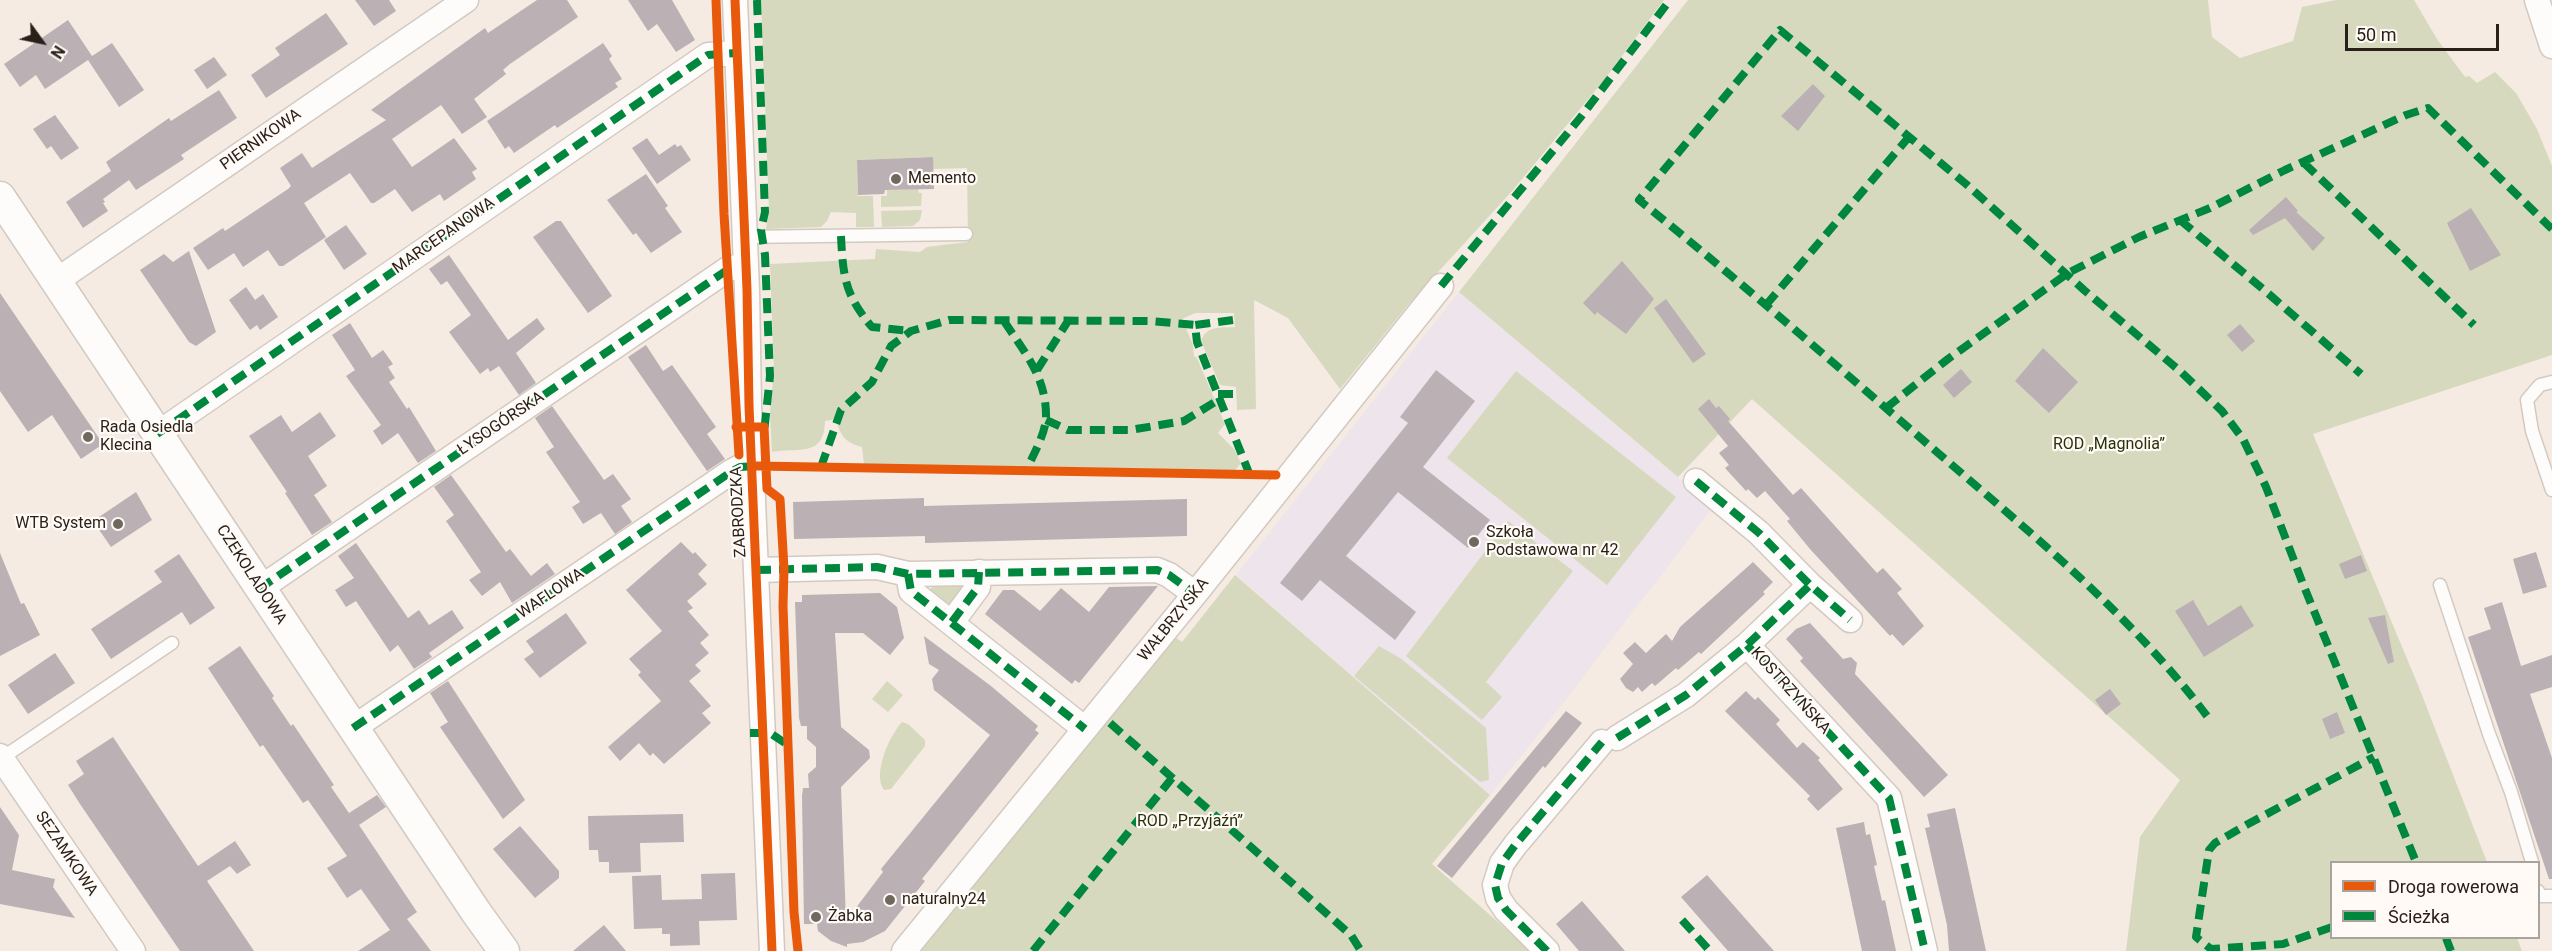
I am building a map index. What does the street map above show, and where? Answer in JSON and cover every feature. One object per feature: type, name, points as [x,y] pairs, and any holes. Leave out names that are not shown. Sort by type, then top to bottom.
[{"type":"street","name":"PIERNIKOWA","points":[[56,281],[466,0]]},
{"type":"street","name":"ZABRODZKA","points":[[735,0],[751,466],[772,951]]},
{"type":"street","points":[[2537,0],[2552,46]]},
{"type":"street","name":"MARCEPANOWA","points":[[158,434],[708,55],[736,53]]},
{"type":"street","name":"CZEKOLADOWA","points":[[0,197],[259,589],[504,951]]},
{"type":"street","name":"ŁYSOGÓRSKA","points":[[259,589],[728,269],[745,265]]},
{"type":"street","name":"WAŁBRZYSKA","points":[[904,951],[1195,594],[1441,286]]},
{"type":"street","name":"WAFLOWA","points":[[353,728],[731,472],[740,467],[751,466]]},
{"type":"street","points":[[1695,481],[1759,533],[1809,585],[1850,620]]},
{"type":"street","points":[[756,570],[878,567],[908,574],[1157,570],[1170,575],[1195,594]]},
{"type":"street","points":[[952,622],[978,587],[979,572]]},
{"type":"street","points":[[908,574],[911,591],[1085,729]]},
{"type":"street","name":"KOSTRZYŃSKA","points":[[1809,585],[1747,645],[1889,798],[1925,951]]},
{"type":"street","points":[[1547,951],[1506,910],[1498,898],[1495,885],[1503,863],[1516,844],[1609,740],[1686,695],[1747,645]]},
{"type":"street","name":"SEZAMKOWA","points":[[1,757],[133,951]]},
{"type":"lane","points":[[744,237],[966,234]]},
{"type":"lane","points":[[2552,382],[2540,385],[2527,400],[2532,431],[2552,490]]},
{"type":"lane","points":[[2440,585],[2489,734],[2511,792],[2532,861]]},
{"type":"lane","points":[[1,757],[172,642]]},
{"type":"shaded area","name":"Szkoła Podstawowa nr 42","points":[[1459,292],[1713,507],[1490,795],[1236,575]]},
{"type":"green space","points":[[761,0],[1664,0],[1604,80],[1513,190],[1408,305],[1340,389],[1288,318],[1254,300],[1256,409],[1237,410],[1236,387],[1220,385],[1201,341],[1210,330],[1235,327],[1234,313],[1195,313],[1182,319],[1193,345],[1194,356],[1197,358],[1225,424],[1218,433],[1234,449],[1241,463],[1233,473],[1153,469],[864,464],[862,447],[844,438],[836,419],[825,421],[824,433],[815,446],[808,449],[772,452],[770,413],[774,370],[770,264],[875,259],[876,249],[920,252],[927,247],[968,242],[967,168],[933,169],[932,157],[857,160],[858,196],[873,196],[874,227],[856,227],[856,213],[831,212],[821,227],[766,229],[769,210]]},
{"type":"green space","name":"ROD „Magnolia”","points":[[1688,0],[2208,0],[2212,37],[2240,58],[2293,41],[2302,7],[2336,0],[2414,0],[2437,39],[2465,77],[2469,76],[2477,83],[2495,72],[2516,93],[2537,129],[2552,166],[2552,355],[2313,434],[2418,685],[2487,861],[2330,861],[2330,939],[2517,939],[2522,951],[2126,951],[2140,837],[2180,780],[1752,399],[1678,477],[1459,292]]},
{"type":"green space","points":[[918,189],[919,193],[922,193],[921,206],[881,207],[881,196],[887,196],[887,190]]},
{"type":"green space","points":[[922,210],[920,220],[913,226],[882,227],[881,211]]},
{"type":"green space","points":[[1516,371],[1676,497],[1607,585],[1447,458]]},
{"type":"green space","points":[[1508,521],[1573,571],[1486,682],[1502,697],[1482,720],[1406,656]]},
{"type":"green space","name":"ROD „Przyjaźń”","points":[[1235,575],[1490,795],[1432,864],[1531,951],[918,951],[1175,637],[1182,642]]},
{"type":"green space","points":[[962,584],[964,587],[952,603],[947,604],[929,590],[935,585]]},
{"type":"green space","points":[[1379,646],[1400,658],[1486,728],[1489,780],[1480,782],[1354,676]]},
{"type":"green space","points":[[887,681],[903,695],[888,712],[872,699]]},
{"type":"green space","points":[[902,722],[908,724],[925,740],[925,746],[891,789],[884,790],[881,783],[881,764],[892,736]]},
{"type":"building","points":[[355,0],[389,0],[396,11],[374,26]]},
{"type":"building","points":[[537,0],[567,0],[578,17],[510,64],[503,70],[506,74],[474,99],[487,117],[462,134],[441,105],[392,139],[412,167],[454,138],[477,169],[472,172],[476,179],[444,201],[440,194],[412,212],[395,189],[371,203],[350,173],[304,203],[326,237],[283,266],[279,266],[268,250],[243,267],[234,253],[208,270],[193,248],[223,228],[225,231],[288,189],[291,186],[280,168],[302,153],[312,168],[386,120],[371,110],[485,28],[488,33]]},
{"type":"building","points":[[628,0],[672,0],[695,40],[676,52],[657,24],[648,31]]},
{"type":"building","points":[[326,13],[348,44],[266,98],[251,75],[280,55],[275,48]]},
{"type":"building","points":[[68,20],[92,56],[112,43],[144,90],[119,107],[88,60],[45,89],[36,75],[20,87],[4,64]]},
{"type":"building","points":[[603,43],[612,56],[609,59],[622,79],[615,83],[618,87],[557,128],[555,125],[514,153],[509,146],[505,149],[487,121]]},
{"type":"building","points":[[214,57],[227,75],[207,89],[194,70]]},
{"type":"building","points":[[1813,84],[1825,96],[1798,131],[1781,116]]},
{"type":"building","points":[[219,90],[237,118],[181,155],[184,159],[136,190],[129,180],[103,199],[108,211],[83,228],[66,202],[111,171],[106,162],[169,118],[171,121]]},
{"type":"building","points":[[55,115],[79,148],[61,160],[51,146],[47,149],[33,129]]},
{"type":"building","points":[[647,138],[659,155],[675,144],[677,147],[681,145],[691,160],[657,184],[632,148]]},
{"type":"building","name":"Memento","points":[[933,157],[934,189],[885,190],[884,194],[858,195],[857,160]]},
{"type":"building","points":[[646,174],[668,206],[665,208],[682,232],[651,253],[636,233],[633,235],[607,200]]},
{"type":"building","points":[[2286,197],[2298,211],[2296,212],[2325,238],[2313,251],[2285,218],[2253,235],[2249,230]]},
{"type":"building","points":[[2471,208],[2501,255],[2470,271],[2447,223]]},
{"type":"building","points":[[556,221],[561,221],[612,296],[588,313],[533,237]]},
{"type":"building","points":[[346,225],[367,254],[344,270],[324,240]]},
{"type":"building","points":[[189,251],[216,332],[196,346],[189,342],[140,270],[164,254],[173,262]]},
{"type":"building","points":[[449,255],[508,340],[537,318],[545,329],[516,353],[536,383],[519,395],[499,366],[490,372],[488,368],[480,374],[449,332],[471,315],[447,281],[441,285],[429,269]]},
{"type":"building","points":[[1622,261],[1654,299],[1626,334],[1597,312],[1595,315],[1583,303]]},
{"type":"building","points":[[246,287],[255,300],[263,294],[278,317],[260,330],[257,325],[250,330],[229,300]]},
{"type":"building","points":[[0,293],[103,444],[81,459],[52,415],[28,432],[0,391]]},
{"type":"building","points":[[1666,299],[1706,354],[1693,363],[1654,308]]},
{"type":"building","points":[[350,323],[372,358],[383,350],[393,364],[388,367],[395,378],[389,382],[407,409],[409,407],[436,451],[418,463],[398,433],[382,445],[373,431],[381,425],[346,376],[355,370],[332,335]]},
{"type":"building","points":[[2240,324],[2255,341],[2242,352],[2227,335]]},
{"type":"building","points":[[646,345],[663,371],[672,365],[716,427],[707,434],[725,459],[707,471],[628,357]]},
{"type":"building","points":[[2043,348],[2078,382],[2049,413],[2015,381]]},
{"type":"building","points":[[1961,369],[1972,382],[1954,398],[1943,385]]},
{"type":"building","points":[[1436,370],[1475,401],[1423,467],[1490,520],[1468,548],[1398,492],[1346,556],[1416,612],[1395,640],[1320,580],[1302,601],[1280,583],[1408,423],[1400,417]]},
{"type":"building","points":[[1709,399],[1716,408],[1719,406],[1730,419],[1728,421],[1793,495],[1801,488],[1877,573],[1883,568],[1902,589],[1897,593],[1924,626],[1903,646],[1892,634],[1890,636],[1810,549],[1787,521],[1790,519],[1765,491],[1757,498],[1748,489],[1746,491],[1725,468],[1729,465],[1719,453],[1728,446],[1698,409]]},
{"type":"building","points":[[552,406],[604,480],[613,474],[631,499],[621,506],[632,522],[615,534],[601,513],[583,524],[572,507],[580,502],[546,452],[554,447],[535,418]]},
{"type":"building","points":[[320,412],[336,436],[308,456],[327,486],[314,495],[332,522],[312,535],[285,493],[287,492],[249,436],[281,415],[292,432]]},
{"type":"building","points":[[451,475],[506,552],[510,549],[531,576],[547,563],[555,574],[512,603],[500,582],[482,596],[469,580],[481,572],[446,521],[454,515],[434,487]]},
{"type":"building","points":[[136,492],[152,520],[111,547],[93,521]]},
{"type":"building","points":[[924,498],[924,506],[1187,499],[1187,536],[925,543],[925,536],[794,539],[793,502]]},
{"type":"building","points":[[681,542],[707,565],[698,574],[707,584],[687,601],[693,608],[688,611],[709,635],[700,643],[709,653],[695,665],[701,671],[689,681],[711,706],[702,713],[711,723],[664,764],[653,753],[650,756],[639,743],[620,761],[608,747],[661,701],[638,675],[641,672],[629,659],[662,631],[626,590]]},
{"type":"building","points":[[356,543],[408,618],[419,610],[429,625],[452,610],[464,628],[429,653],[432,657],[414,669],[398,645],[390,652],[356,601],[346,607],[335,590],[354,578],[338,556]]},
{"type":"building","points":[[2536,552],[2547,587],[2523,594],[2513,559]]},
{"type":"building","points":[[0,553],[21,604],[24,603],[40,635],[0,656]]},
{"type":"building","points":[[179,554],[215,608],[190,625],[182,612],[111,659],[91,629],[162,582],[154,571]]},
{"type":"building","points":[[2361,555],[2367,571],[2345,579],[2339,564]]},
{"type":"building","points":[[1753,562],[1773,582],[1763,592],[1765,594],[1701,654],[1699,652],[1678,670],[1676,668],[1655,686],[1652,683],[1642,692],[1638,687],[1633,692],[1626,688],[1620,679],[1633,664],[1623,653],[1635,642],[1646,653],[1666,634],[1672,641],[1680,627]]},
{"type":"building","points":[[1158,586],[1079,683],[1075,680],[1072,684],[985,614],[1003,590],[1014,590],[1040,611],[1061,588],[1089,612],[1109,587]]},
{"type":"building","points":[[880,593],[897,607],[904,638],[890,655],[863,633],[835,633],[841,727],[869,750],[870,758],[841,787],[846,921],[883,872],[881,869],[990,735],[934,690],[932,679],[939,670],[929,664],[924,636],[991,686],[1038,726],[1035,730],[1039,733],[922,879],[925,881],[885,931],[863,942],[847,944],[847,947],[831,941],[818,931],[817,924],[804,924],[802,796],[803,788],[809,788],[808,774],[816,767],[816,747],[807,739],[807,726],[801,726],[799,718],[795,602],[802,602],[802,595]]},
{"type":"building","points":[[2193,600],[2208,626],[2241,605],[2254,626],[2204,657],[2175,611]]},
{"type":"building","points":[[2502,602],[2521,666],[2552,655],[2552,687],[2530,694],[2552,758],[2552,879],[2549,879],[2468,637],[2491,629],[2484,608]]},
{"type":"building","points":[[566,613],[587,643],[540,678],[524,659],[534,652],[526,641]]},
{"type":"building","points":[[2385,615],[2394,662],[2388,664],[2368,618]]},
{"type":"building","points":[[1810,623],[1843,659],[1851,657],[1857,663],[1855,674],[1948,775],[1924,797],[1800,661],[1803,658],[1786,639],[1796,629]]},
{"type":"building","points":[[240,646],[274,696],[272,698],[291,726],[293,724],[334,785],[331,787],[349,813],[377,795],[386,807],[359,825],[417,912],[407,919],[431,951],[358,951],[390,930],[361,889],[347,898],[327,868],[347,856],[308,800],[303,803],[263,745],[260,747],[208,668]]},
{"type":"building","points":[[55,653],[75,683],[28,714],[8,685]]},
{"type":"building","points":[[448,681],[525,800],[503,819],[440,727],[448,722],[430,693]]},
{"type":"building","points":[[2110,689],[2121,704],[2106,715],[2095,700]]},
{"type":"building","points":[[1746,691],[1755,700],[1758,697],[1780,720],[1776,724],[1797,748],[1803,742],[1820,758],[1818,760],[1843,789],[1818,811],[1807,799],[1810,796],[1725,711]]},
{"type":"building","points":[[1566,711],[1582,723],[1545,768],[1543,766],[1452,878],[1437,866]]},
{"type":"building","points":[[2337,712],[2345,733],[2330,739],[2322,719]]},
{"type":"building","points":[[113,737],[198,866],[235,841],[251,865],[237,874],[230,866],[207,881],[254,951],[180,951],[80,804],[68,785],[84,774],[76,761]]},
{"type":"building","points":[[0,807],[19,835],[12,870],[55,879],[53,887],[75,918],[0,904]]},
{"type":"building","points":[[1955,808],[1986,951],[1949,951],[1947,925],[1925,828],[1930,827],[1927,814]]},
{"type":"building","points":[[683,814],[684,842],[640,843],[641,872],[609,873],[609,862],[599,862],[598,850],[589,850],[588,816]]},
{"type":"building","points":[[1864,822],[1866,835],[1870,834],[1877,865],[1874,866],[1882,901],[1885,900],[1896,951],[1862,951],[1836,828]]},
{"type":"building","points":[[520,826],[559,871],[559,878],[535,898],[493,849]]},
{"type":"building","points":[[735,873],[737,920],[699,921],[700,945],[670,946],[670,934],[662,934],[662,928],[634,929],[632,876],[661,875],[662,900],[702,899],[701,874]]},
{"type":"building","points":[[1707,875],[1774,951],[1728,951],[1681,897]]},
{"type":"building","points":[[1582,901],[1625,951],[1579,951],[1556,924]]},
{"type":"building","points":[[604,925],[626,951],[573,951]]},
{"type":"marked path","points":[[757,0],[765,212],[761,230],[765,255],[770,376],[764,433]]},
{"type":"marked path","points":[[1441,286],[1580,118],[1670,0]]},
{"type":"marked path","points":[[2207,716],[2147,644],[2045,545],[1790,325],[1639,200],[1780,30],[1966,184],[2084,290],[2180,371],[2222,411],[2243,439],[2266,487],[2416,861]]},
{"type":"marked path","points":[[157,434],[708,55],[736,53]]},
{"type":"marked path","points":[[1886,408],[1948,359],[2068,273],[2139,237],[2210,208],[2285,170],[2406,115],[2428,108],[2552,229]]},
{"type":"marked path","points":[[1766,305],[1908,138]]},
{"type":"marked path","points":[[2304,163],[2474,325]]},
{"type":"marked path","points":[[2180,220],[2361,374]]},
{"type":"marked path","points":[[841,236],[847,285],[863,316],[872,327],[911,331]]},
{"type":"marked path","points":[[259,589],[730,268]]},
{"type":"marked path","points":[[821,467],[841,410],[872,382],[891,346],[911,331],[949,320],[1151,321],[1195,325]]},
{"type":"marked path","points":[[1233,320],[1195,325],[1197,342],[1249,473]]},
{"type":"marked path","points":[[1004,321],[1027,355],[1043,390],[1046,418],[1038,445],[1026,471]]},
{"type":"marked path","points":[[1037,370],[1068,321]]},
{"type":"marked path","points":[[1218,394],[1236,394]]},
{"type":"marked path","points":[[1046,420],[1068,430],[1130,430],[1184,421],[1220,399]]},
{"type":"marked path","points":[[353,728],[731,472],[740,467],[756,466]]},
{"type":"marked path","points":[[1696,481],[1759,533],[1810,585],[1850,620]]},
{"type":"marked path","points":[[756,570],[877,567],[908,574],[1157,570],[1169,575],[1195,594]]},
{"type":"marked path","points":[[952,622],[978,587],[979,572]]},
{"type":"marked path","points":[[908,574],[911,591],[1085,729]]},
{"type":"marked path","points":[[1617,738],[1686,695],[1747,645],[1810,585]]},
{"type":"marked path","points":[[1747,645],[1889,798],[1925,951]]},
{"type":"marked path","points":[[1110,723],[1351,935],[1361,951]]},
{"type":"marked path","points":[[750,733],[770,733],[788,745]]},
{"type":"marked path","points":[[1547,951],[1506,910],[1498,898],[1495,885],[1502,863],[1516,844],[1602,742]]},
{"type":"marked path","points":[[2330,928],[2283,944],[2211,949],[2196,937],[2209,850],[2215,843],[2248,824],[2374,757]]},
{"type":"marked path","points":[[1033,951],[1172,778]]},
{"type":"marked path","points":[[1682,920],[1710,951]]},
{"type":"marked path","points":[[2446,939],[2451,951]]},
{"type":"cycle path","points":[[716,0],[724,214],[739,455]]},
{"type":"cycle path","points":[[735,0],[772,951]]},
{"type":"cycle path","points":[[736,427],[764,427],[767,489],[780,499],[794,912],[798,951]]},
{"type":"cycle path","points":[[757,466],[1276,475]]},
{"type":"place","name":"Memento","points":[[896,179]]},
{"type":"place","name":"Rada Osiedla Klecina","points":[[88,437]]},
{"type":"place","name":"WTB System","points":[[118,524]]},
{"type":"place","name":"Szkoła Podstawowa nr 42","points":[[1474,542]]},
{"type":"place","name":"naturalny24","points":[[890,900]]},
{"type":"place","name":"Żabka","points":[[816,917]]}]
